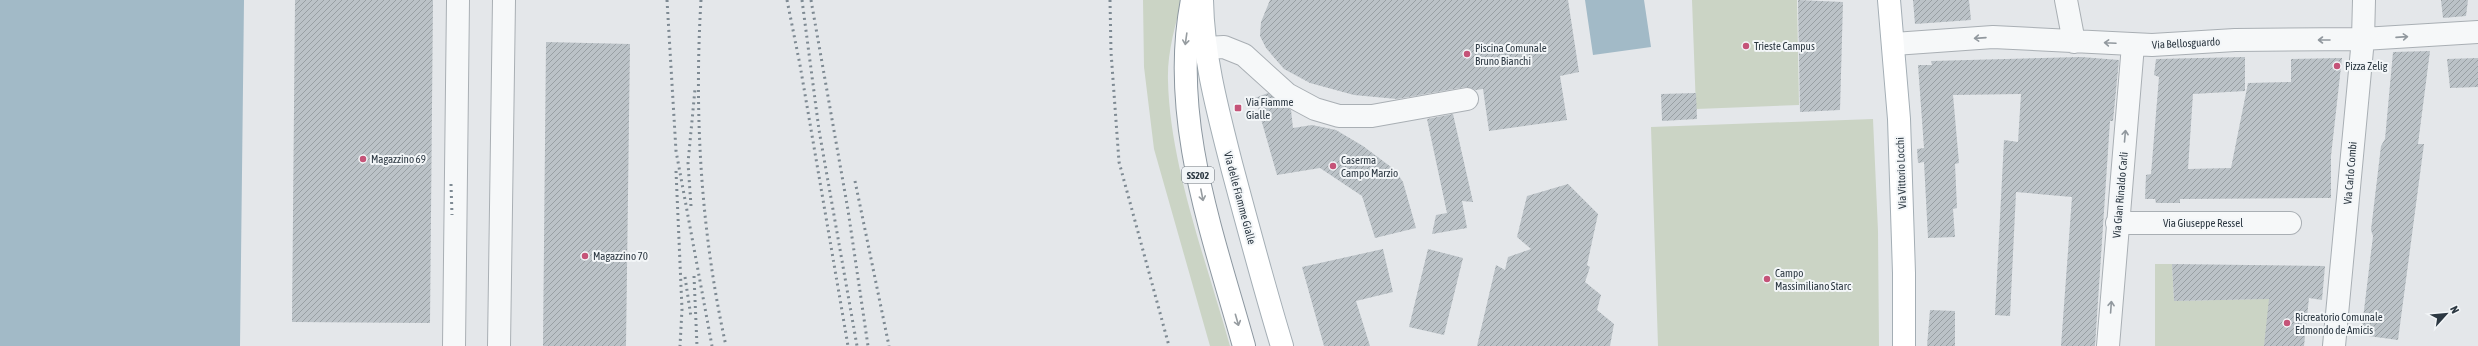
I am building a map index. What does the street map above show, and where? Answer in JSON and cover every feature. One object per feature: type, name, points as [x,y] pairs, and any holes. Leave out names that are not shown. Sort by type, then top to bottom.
[{"type":"main road","name":"SS202","points":[[1192,0],[1185,49],[1187,107],[1204,206],[1244,346]]},
{"type":"main road","name":"Via delle Fiamme Gialle","points":[[1202,0],[1206,48],[1212,88],[1230,159],[1282,346]]},
{"type":"main road","name":"Via Vittorio Locchi","points":[[1889,0],[1894,44],[1899,119],[1904,265],[1904,346]]},
{"type":"street","points":[[454,346],[458,0]]},
{"type":"street","points":[[499,346],[504,0]]},
{"type":"street","points":[[2066,0],[2074,42]]},
{"type":"street","name":"Via Carlo Combi","points":[[2334,346],[2363,39],[2364,0]]},
{"type":"street","name":"Via Bellosguardo","points":[[1894,44],[1993,37],[2133,44],[2235,40],[2363,39],[2478,32]]},
{"type":"street","name":"Via Gian Rinaldo Carli","points":[[2108,346],[2133,44]]},
{"type":"street","points":[[1206,48],[1224,46],[1244,55],[1287,94],[1315,109],[1339,116],[1372,116],[1467,99]]},
{"type":"street","name":"Via Giuseppe Ressel","points":[[2117,223],[2290,223]]},
{"type":"green space","points":[[1143,0],[1182,0],[1172,40],[1169,61],[1168,81],[1170,113],[1182,180],[1230,346],[1210,346],[1154,149],[1144,67]]},
{"type":"green space","name":"Trieste Campus","points":[[1692,0],[1797,0],[1799,105],[1696,109]]},
{"type":"green space","name":"Campo Massimiliano Starc","points":[[1873,119],[1878,231],[1879,346],[1658,346],[1651,127]]},
{"type":"green space","points":[[2155,264],[2172,264],[2174,301],[2262,299],[2280,276],[2264,346],[2155,346]]},
{"type":"water","points":[[0,0],[244,0],[240,346],[0,346]]},
{"type":"water","points":[[1585,0],[1644,0],[1651,47],[1593,55]]},
{"type":"building","name":"Magazzino 69","points":[[295,0],[433,0],[430,323],[292,322]]},
{"type":"building","name":"Piscina Comunale Bruno Bianchi","points":[[1270,0],[1568,0],[1579,72],[1560,76],[1567,120],[1489,131],[1483,89],[1476,90],[1465,87],[1397,99],[1354,95],[1310,83],[1284,69],[1266,48],[1260,36],[1261,22]]},
{"type":"building","points":[[1798,0],[1843,2],[1840,110],[1800,112]]},
{"type":"building","points":[[1913,0],[1969,0],[1971,20],[1915,24]]},
{"type":"building","points":[[2441,0],[2468,0],[2466,16],[2443,18]]},
{"type":"building","name":"Magazzino 70","points":[[546,42],[630,44],[626,346],[543,346]]},
{"type":"building","points":[[2430,51],[2418,144],[2424,144],[2398,340],[2361,335],[2373,236],[2371,230],[2381,146],[2385,139],[2393,52]]},
{"type":"building","points":[[2081,57],[2119,60],[2113,121],[2110,121],[2095,346],[2061,346],[2072,197],[2016,192],[2010,316],[1995,315],[2004,140],[2018,142],[2021,94],[1953,95],[1959,163],[1955,164],[1957,208],[1953,209],[1955,237],[1928,238],[1924,162],[1918,163],[1917,149],[1924,148],[1918,65],[1932,65],[1931,61]]},
{"type":"building","points":[[2245,57],[2245,91],[2193,94],[2188,169],[2231,168],[2248,83],[2291,82],[2291,59],[2342,58],[2331,156],[2331,198],[2180,199],[2180,203],[2156,203],[2155,199],[2145,199],[2146,175],[2151,174],[2159,77],[2154,75],[2156,59]]},
{"type":"building","points":[[2478,58],[2478,87],[2450,88],[2447,59]]},
{"type":"building","name":"Caserma Campo Marzio","points":[[1268,93],[1291,110],[1293,128],[1312,125],[1336,130],[1363,146],[1395,170],[1403,182],[1416,228],[1375,238],[1362,196],[1320,168],[1277,175],[1255,98]]},
{"type":"building","points":[[1696,93],[1697,119],[1662,121],[1661,94]]},
{"type":"building","points":[[1453,114],[1473,202],[1462,201],[1467,228],[1432,234],[1436,215],[1447,213],[1427,119]]},
{"type":"building","points":[[1568,184],[1598,214],[1587,265],[1590,267],[1585,282],[1601,295],[1597,310],[1614,324],[1610,346],[1477,346],[1496,265],[1505,270],[1508,257],[1531,249],[1517,237],[1527,196]]},
{"type":"building","points":[[1383,249],[1393,292],[1356,301],[1370,346],[1324,346],[1302,267]]},
{"type":"building","points":[[1428,249],[1463,258],[1444,335],[1409,327]]},
{"type":"building","name":"Ricreatorio Comunale Edmondo de Amicis","points":[[2172,264],[2325,266],[2322,300],[2309,298],[2304,346],[2264,346],[2269,299],[2174,301]]},
{"type":"building","points":[[1930,310],[1955,311],[1955,346],[1927,346]]},
{"type":"railway","points":[[667,0],[676,151],[712,346]]},
{"type":"railway","points":[[701,0],[698,87],[699,130],[705,217],[717,303],[726,346]]},
{"type":"railway","points":[[787,0],[800,65],[848,346]]},
{"type":"railway","points":[[802,0],[819,130],[857,346]]},
{"type":"railway","points":[[811,0],[848,210],[868,346]]},
{"type":"railway","points":[[1110,0],[1111,52],[1119,162],[1169,346]]},
{"type":"railway","points":[[691,206],[688,163],[695,89]]},
{"type":"railway","points":[[676,171],[682,309],[680,346]]},
{"type":"railway","points":[[855,181],[889,346]]},
{"type":"railway","points":[[451,184],[452,215]]},
{"type":"railway","points":[[694,276],[697,346]]},
{"type":"railway","points":[[685,277],[691,317]]},
{"type":"place","name":"Trieste Campus","points":[[1746,46]]},
{"type":"place","name":"Piscina Comunale Bruno Bianchi","points":[[1467,54]]},
{"type":"place","name":"Pizza Zelig","points":[[2337,66]]},
{"type":"place","name":"Via Fiamme Gialle","points":[[1238,108]]},
{"type":"place","name":"Magazzino 69","points":[[363,159]]},
{"type":"place","name":"Caserma Campo Marzio","points":[[1333,166]]},
{"type":"place","name":"Magazzino 70","points":[[585,256]]},
{"type":"place","name":"Campo Massimiliano Starc","points":[[1767,279]]},
{"type":"place","name":"Ricreatorio Comunale Edmondo de Amicis","points":[[2287,323]]}]
